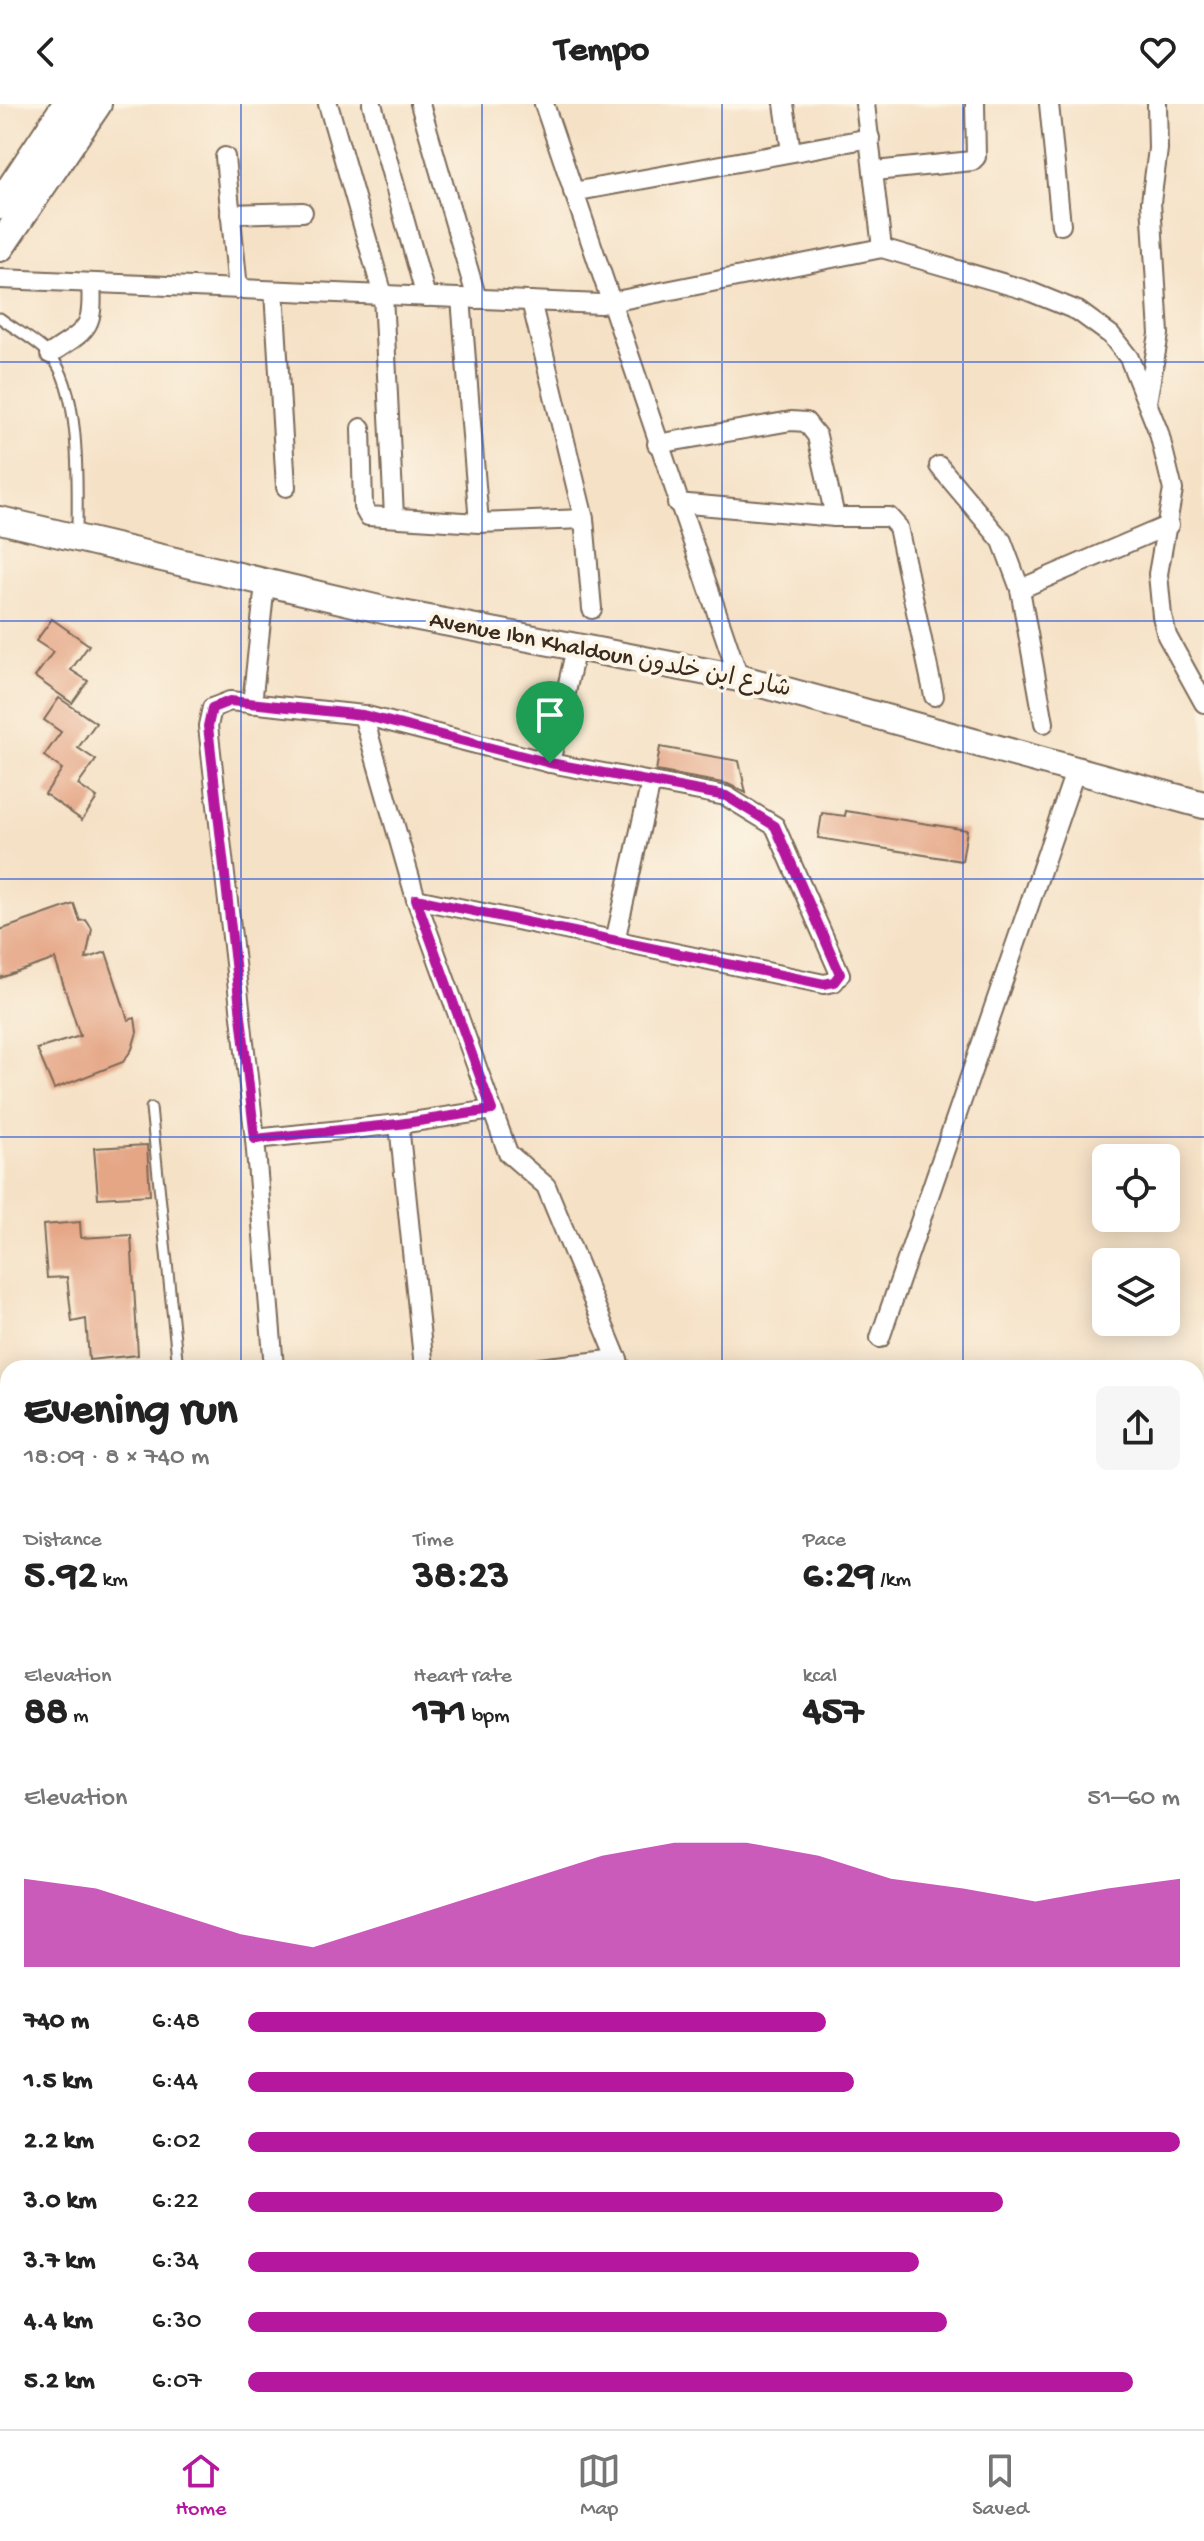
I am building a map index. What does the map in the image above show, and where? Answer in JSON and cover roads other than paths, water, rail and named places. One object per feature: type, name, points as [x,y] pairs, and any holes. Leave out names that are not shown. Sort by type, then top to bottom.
[{"type":"main road","points":[[0,205],[67,104]]},
{"type":"main road","points":[[0,247],[97,104]]},
{"type":"street","points":[[328,104],[383,295],[394,516]]},
{"type":"street","points":[[372,104],[426,297]]},
{"type":"street","points":[[420,104],[469,298],[479,523]]},
{"type":"street","points":[[544,104],[677,503],[739,678]]},
{"type":"street","points":[[784,104],[791,151]]},
{"type":"street","points":[[865,104],[882,248]]},
{"type":"street","points":[[875,171],[972,161],[976,157],[975,104]]},
{"type":"street","points":[[1049,104],[1061,225]]},
{"type":"street","points":[[1147,402],[1159,334],[1151,202],[1158,149],[1157,104]]},
{"type":"street","points":[[573,192],[870,138]]},
{"type":"street","points":[[225,157],[238,289]]},
{"type":"street","points":[[230,214],[303,212]]},
{"type":"street","points":[[0,279],[610,303],[882,248],[1026,290],[1078,311],[1111,335],[1129,358],[1159,433],[1173,490],[1158,574],[1162,616],[1167,636],[1204,703]]},
{"type":"street","points":[[50,354],[81,333],[93,316],[91,283]]},
{"type":"street","points":[[274,291],[286,487]]},
{"type":"street","points":[[531,301],[584,519],[592,609]]},
{"type":"street","points":[[657,444],[791,421],[806,422],[817,436],[835,517]]},
{"type":"street","points":[[361,428],[364,511],[368,516],[479,523],[584,519]]},
{"type":"street","points":[[939,466],[1002,541],[1020,589],[1044,723]]},
{"type":"street","points":[[677,503],[835,517],[889,517],[898,527],[934,696]]},
{"type":"street","name":"Avenue Ibn Khaldoun شارع ابن خلدون","points":[[4,523],[265,584],[739,678],[1204,805]]},
{"type":"street","points":[[1020,589],[1169,525]]},
{"type":"street","points":[[252,704],[265,584]]},
{"type":"street","points":[[550,763],[576,648]]},
{"type":"street","points":[[273,1360],[255,1139],[208,726],[212,708],[221,703],[252,704],[363,715],[550,763],[726,796],[775,826],[840,974],[834,982],[824,984],[416,899]]},
{"type":"street","points":[[363,715],[416,899],[508,1153],[546,1186],[618,1360]]},
{"type":"street","points":[[880,1338],[1076,769]]},
{"type":"street","points":[[615,941],[651,782]]},
{"type":"street","points":[[255,1139],[399,1124],[492,1110]]},
{"type":"street","points":[[399,1124],[423,1360]]},
{"type":"lane","points":[[0,318],[50,354],[62,373],[69,402],[76,470],[77,540]]},
{"type":"lane","points":[[151,1108],[177,1360]]}]
